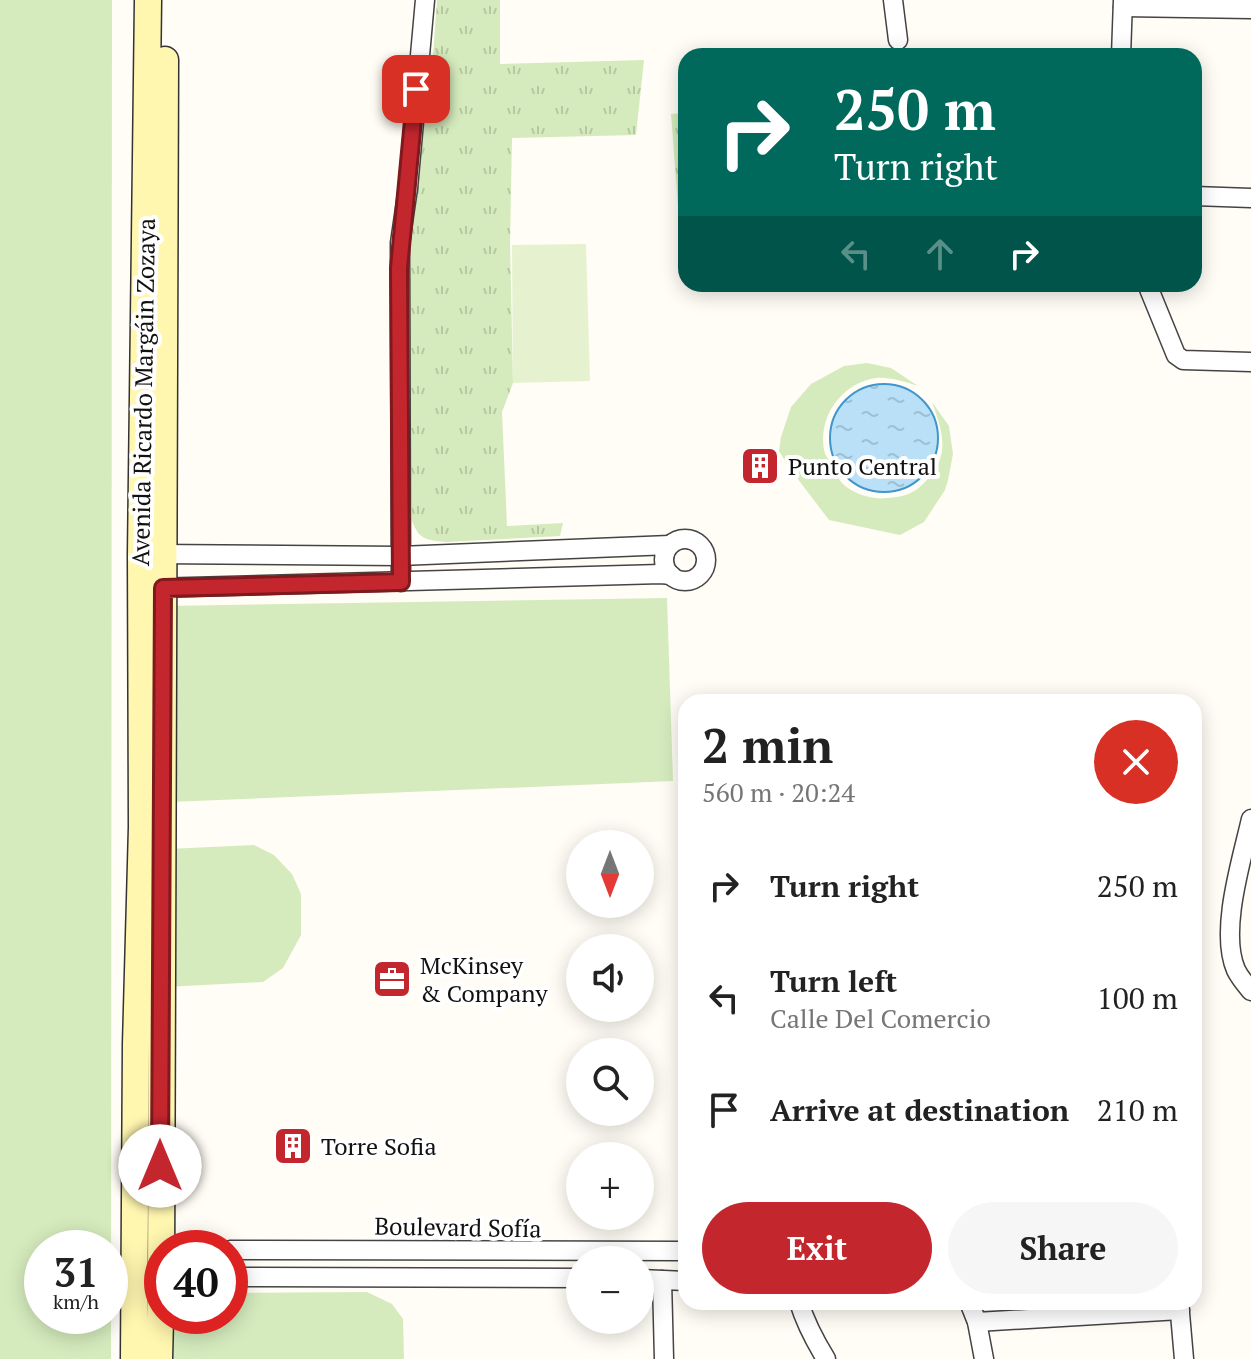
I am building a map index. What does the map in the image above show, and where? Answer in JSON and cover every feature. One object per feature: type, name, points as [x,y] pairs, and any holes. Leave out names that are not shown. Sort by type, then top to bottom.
[{"type":"street","name":"Avenida Ricardo Margáin Zozaya","points":[[148,0],[153,1230]]},
{"type":"street","name":"Avenida Ricardo Margáin Zozaya","points":[[152,554],[166,0]]},
{"type":"street","points":[[401,582],[400,255],[425,0]]},
{"type":"street","points":[[893,0],[898,40]]},
{"type":"street","points":[[1121,48],[1123,4],[1251,9]]},
{"type":"street","points":[[1202,196],[1251,198]]},
{"type":"street","points":[[1150,292],[1172,350],[1183,360],[1251,362]]},
{"type":"street","points":[[152,554],[400,556],[670,545],[685,539],[701,545],[707,559],[701,574],[686,580],[661,574],[152,588]]},
{"type":"street","points":[[670,545],[664,560],[671,575]]},
{"type":"street","points":[[1251,819],[1230,923],[1231,954],[1236,971],[1251,991]]},
{"type":"street","name":"Boulevard Sofía","points":[[248,1250],[678,1251]]},
{"type":"street","name":"Boulevard Sofía","points":[[248,1277],[566,1278]]},
{"type":"street","points":[[654,1280],[678,1281]]},
{"type":"street","points":[[662,1280],[664,1359]]},
{"type":"street","points":[[801,1310],[826,1359]]},
{"type":"street","points":[[973,1310],[984,1359]]},
{"type":"street","points":[[977,1322],[1128,1310]]},
{"type":"street","points":[[1179,1310],[1184,1359]]},
{"type":"street","name":"Avenida Ricardo Margáin Zozaya","points":[[134,1359],[144,1316]]},
{"type":"street","name":"Avenida Ricardo Margáin Zozaya","points":[[157,1334],[159,1359]]},
{"type":"green space","points":[[0,0],[112,0],[111,1230],[24,1230],[24,1334],[111,1334],[111,1359],[0,1359]]},
{"type":"green space","points":[[437,0],[500,0],[500,64],[644,60],[636,135],[512,138],[510,242],[513,383],[502,412],[507,526],[563,523],[560,536],[434,541],[424,538],[412,521],[408,335],[413,204],[432,70]]},
{"type":"green space","points":[[671,114],[678,114],[678,206]]},
{"type":"green space","points":[[586,244],[590,381],[513,383],[512,245]]},
{"type":"green space","points":[[867,363],[891,368],[918,386],[876,378],[853,387],[835,403],[825,425],[824,450],[846,487],[875,498],[898,497],[912,492],[933,472],[942,453],[941,434],[932,402],[949,426],[953,454],[945,490],[924,522],[900,535],[829,520],[779,451],[791,407],[811,384],[844,366]]},
{"type":"green space","points":[[667,598],[673,781],[169,802],[166,606]]},
{"type":"green space","points":[[254,845],[274,855],[292,874],[301,894],[301,935],[283,968],[263,982],[165,987],[168,849]]},
{"type":"green space","points":[[367,1292],[392,1304],[403,1319],[404,1359],[161,1359],[163,1334],[248,1334],[248,1293]]},
{"type":"water","points":[[884,384],[905,388],[922,400],[934,417],[938,438],[934,459],[922,476],[905,488],[884,492],[863,488],[846,476],[834,459],[830,438],[834,417],[846,400],[863,388]]},
{"type":"place","name":"Punto Central","points":[[760,466]]},
{"type":"place","name":"McKinsey & Company","points":[[392,979]]},
{"type":"place","name":"Torre Sofia","points":[[293,1146]]},
{"type":"route","points":[[160,1166],[163,588],[401,582],[399,268],[416,89]]}]
